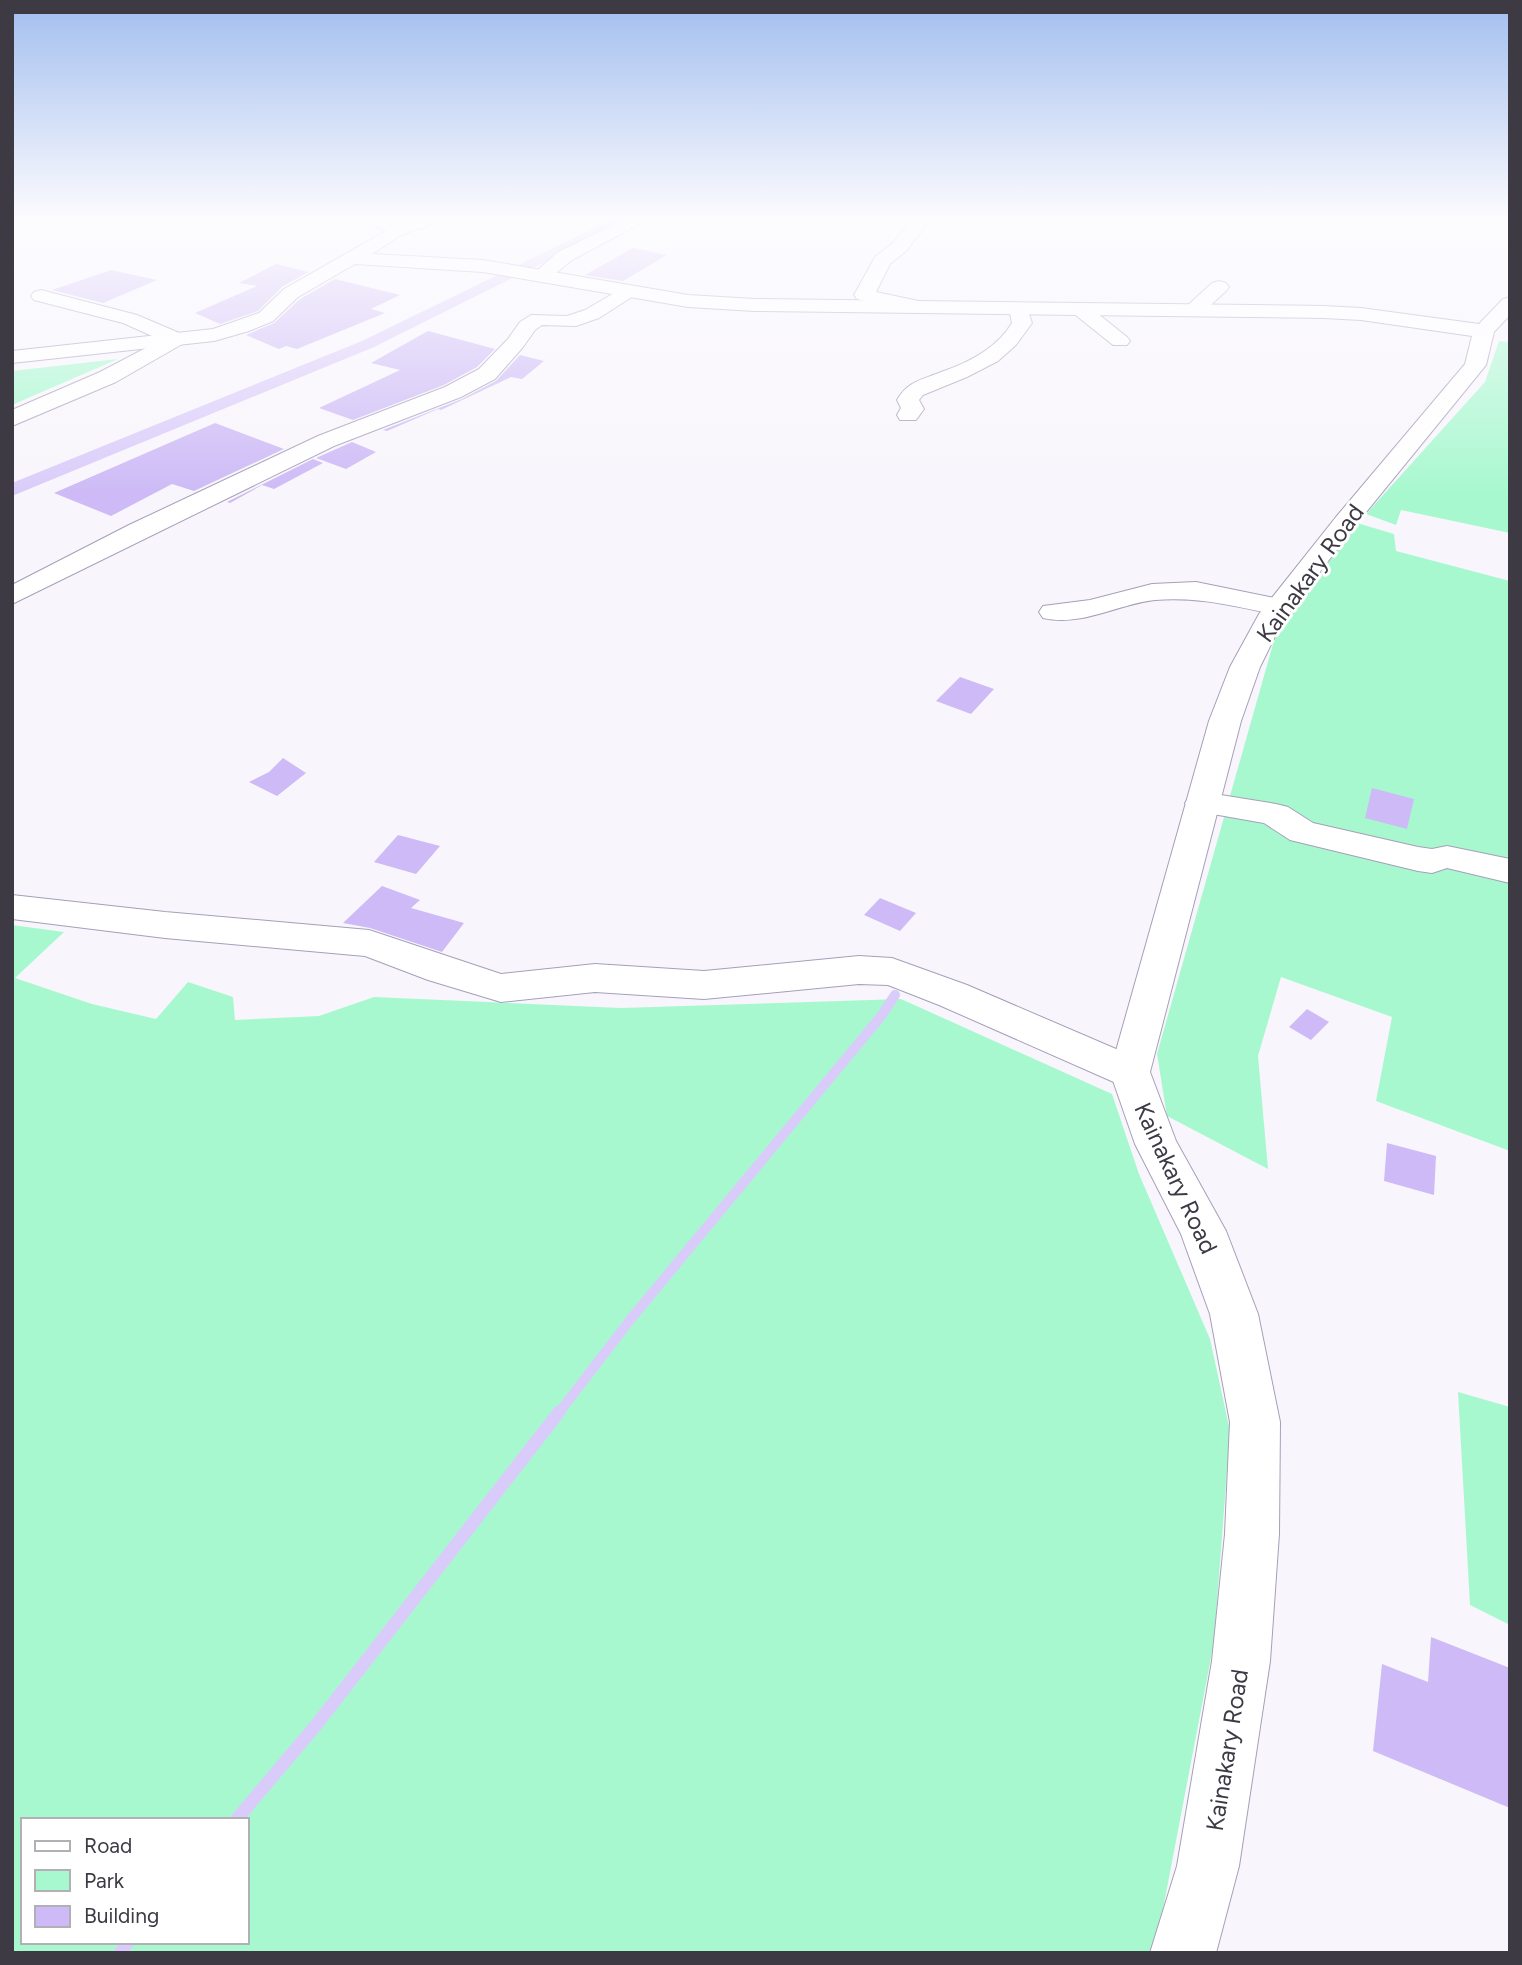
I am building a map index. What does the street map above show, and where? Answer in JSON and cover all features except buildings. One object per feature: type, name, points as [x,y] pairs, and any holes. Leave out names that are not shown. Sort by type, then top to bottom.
[{"type":"main road","points":[[102,312],[130,319],[177,339]]},
{"type":"main road","points":[[12,357],[223,332],[266,317],[271,312]]},
{"type":"main road","points":[[12,596],[138,531],[326,442],[453,392],[487,374],[516,343],[527,326],[538,319],[569,322],[596,312]]},
{"type":"main road","points":[[908,415],[913,409],[908,400],[912,393],[923,385],[963,371],[1007,342],[1021,323],[1019,312]]},
{"type":"main road","points":[[1083,312],[1120,341]]},
{"type":"main road","points":[[1265,312],[1499,320]]},
{"type":"main road","name":"Kainakary Road","points":[[1183,1953],[1208,1866],[1241,1661],[1252,1534],[1255,1422],[1234,1314],[1203,1231],[1157,1144],[1130,1072],[1225,721],[1245,667],[1279,607],[1345,522],[1475,365],[1499,320]]},
{"type":"main road","points":[[12,419],[108,377],[177,339]]},
{"type":"main road","points":[[939,380],[969,391]]},
{"type":"main road","points":[[1052,612],[1090,608],[1152,592],[1196,590],[1279,607]]},
{"type":"main road","points":[[1202,803],[1276,815],[1302,832],[1418,859],[1432,861],[1447,857],[1510,871]]},
{"type":"main road","points":[[12,907],[165,925],[369,943],[441,970],[501,988],[595,978],[704,985],[859,970],[892,972],[953,995],[1130,1072]]},
{"type":"green space","points":[[1499,341],[1510,342],[1510,533],[1401,510],[1396,525],[1366,514],[1485,382]]},
{"type":"green space","points":[[118,359],[12,405],[12,371]]},
{"type":"green space","points":[[1357,523],[1394,534],[1396,551],[1510,581],[1510,1151],[1376,1101],[1392,1017],[1281,977],[1258,1056],[1268,1169],[1167,1116],[1157,1054],[1275,637]]},
{"type":"green space","points":[[12,925],[64,932],[15,978],[92,1004],[156,1019],[188,982],[233,997],[235,1020],[319,1016],[374,997],[621,1008],[901,999],[1112,1094],[1139,1174],[1210,1339],[1230,1431],[1214,1642],[1159,1930],[1151,1953],[12,1953]]},
{"type":"green space","points":[[1458,1392],[1510,1407],[1510,1625],[1470,1605]]},
{"type":"waterway","points":[[12,490],[368,344],[434,312]]},
{"type":"waterway","points":[[558,1414],[630,1320],[882,1015],[895,995]]},
{"type":"waterway","points":[[238,1818],[317,1724],[559,1412]]},
{"type":"waterway","points":[[120,1953],[127,1944]]}]
